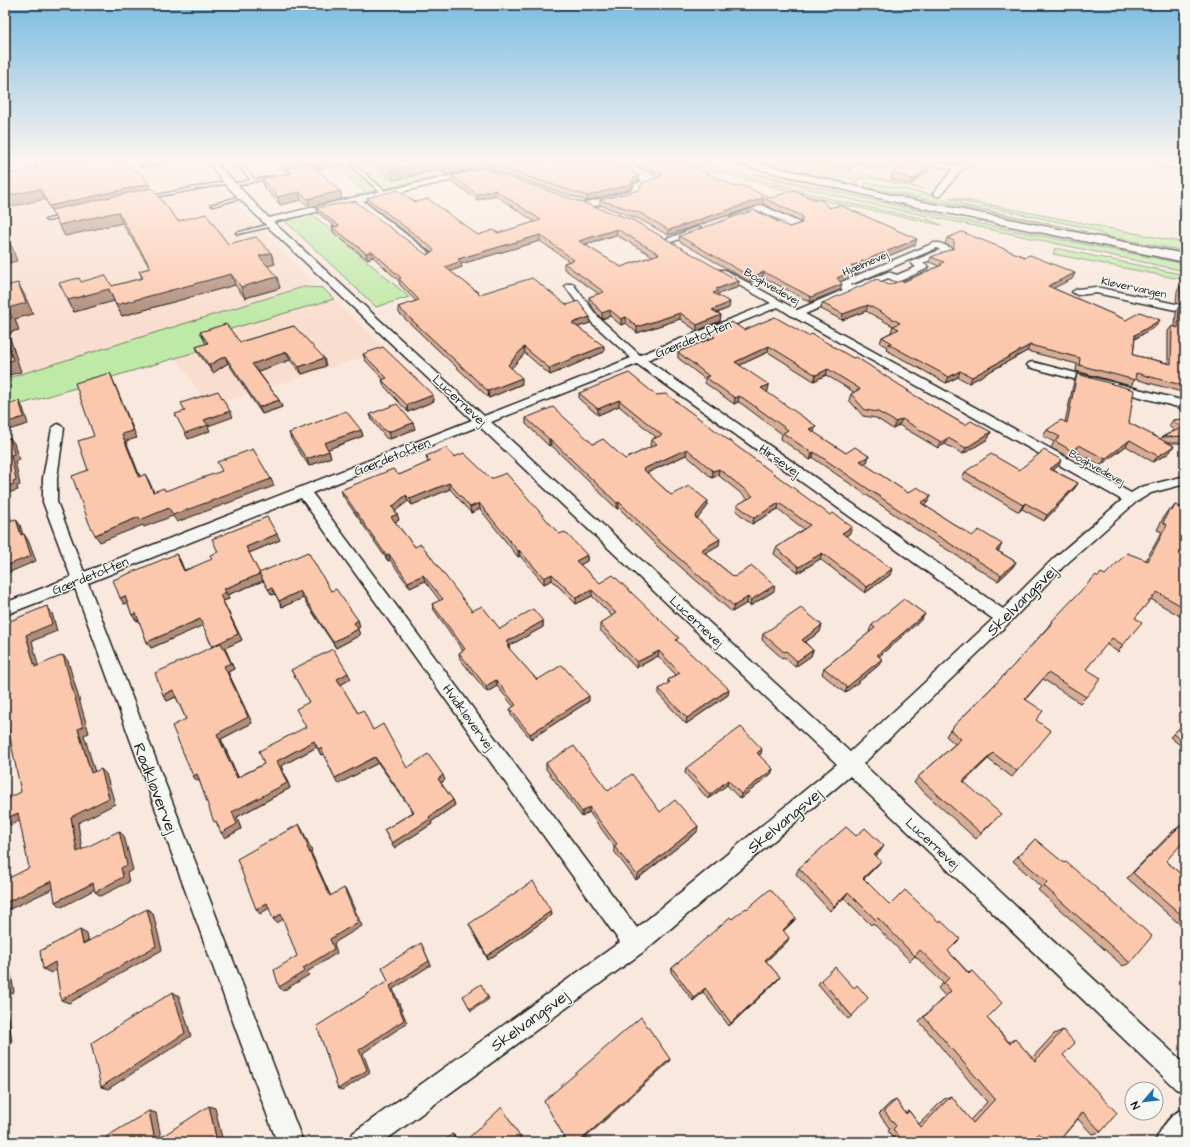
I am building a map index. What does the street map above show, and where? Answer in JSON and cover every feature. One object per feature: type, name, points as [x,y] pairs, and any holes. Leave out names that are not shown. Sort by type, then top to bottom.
[{"type":"main road","points":[[970,215],[1185,258]]},
{"type":"street","name":"Lucernevej","points":[[261,215],[850,764],[1185,1080]]},
{"type":"street","points":[[269,223],[301,215]]},
{"type":"street","points":[[375,215],[428,256]]},
{"type":"street","points":[[725,221],[744,215]]},
{"type":"street","points":[[681,248],[664,238],[703,228]]},
{"type":"street","name":"Hjælmevej","points":[[796,314],[888,274],[897,279],[924,267],[916,264],[948,250],[937,245],[842,285],[851,290]]},
{"type":"street","name":"Boghvedevej","points":[[716,268],[778,304],[1131,499]]},
{"type":"street","name":"Hirsevej","points":[[570,286],[594,319],[638,360],[1004,618]]},
{"type":"street","name":"Kløvervangen","points":[[1077,292],[1096,290],[1185,309]]},
{"type":"street","name":"Gærdetoften","points":[[5,609],[778,304]]},
{"type":"street","points":[[1033,366],[1185,405]]},
{"type":"street","name":"Rødkløvervej","points":[[58,428],[50,478],[50,502],[290,1142]]},
{"type":"street","name":"Skelvangsvej","points":[[362,1142],[635,944],[850,764],[1004,618],[1058,563],[1131,499],[1146,490],[1185,480]]},
{"type":"street","name":"Hvidkløvervej","points":[[303,491],[635,944]]},
{"type":"street","points":[[1168,1142],[1185,1120]]},
{"type":"lane","points":[[47,220],[70,215]]},
{"type":"lane","points":[[238,233],[269,223]]},
{"type":"shaded area","points":[[5,215],[247,215],[315,284],[5,379]]},
{"type":"shaded area","points":[[334,299],[387,350],[209,406],[176,358],[208,348],[202,337]]},
{"type":"green space","points":[[313,215],[409,297],[376,307],[285,221]]},
{"type":"green space","points":[[891,215],[903,215],[930,220],[941,225]]},
{"type":"green space","points":[[921,215],[936,215],[1185,264],[1185,271]]},
{"type":"green space","points":[[1001,215],[1008,215],[1088,232]]},
{"type":"green space","points":[[1024,215],[1040,215],[1185,243],[1185,251],[1106,236],[1088,228]]},
{"type":"green space","points":[[1055,248],[1185,275],[1185,280],[1053,254]]},
{"type":"green space","points":[[303,287],[323,288],[334,299],[203,337],[209,348],[5,409],[5,379]]},
{"type":"building","points":[[53,215],[107,215],[59,225]]},
{"type":"building","points":[[119,215],[173,215],[178,221],[206,215],[228,244],[256,237],[271,253],[259,256],[277,277],[241,287],[231,274],[116,305],[109,289],[68,300],[59,283],[79,278],[81,282],[105,275],[112,286],[143,278],[139,271],[151,268]]},
{"type":"building","points":[[324,215],[373,215],[427,255],[434,251],[431,247],[389,215],[450,215],[478,235],[493,230],[498,233],[541,220],[533,215],[617,215],[633,220],[739,281],[716,289],[718,291],[713,293],[730,302],[712,310],[721,315],[697,325],[680,313],[637,327],[626,317],[621,319],[610,310],[602,313],[589,297],[604,292],[564,263],[574,260],[540,235],[458,259],[461,261],[445,267],[480,294],[532,278],[567,305],[578,301],[590,317],[572,323],[604,346],[549,368],[524,347],[508,365],[522,378],[488,391],[398,307],[419,300],[399,279],[401,278],[372,251],[366,253],[332,227],[339,226]],"holes":[[[617,229],[659,254],[621,267],[579,241]]]},
{"type":"building","points":[[643,215],[714,215],[669,230]]},
{"type":"building","points":[[741,215],[763,215],[789,227],[802,223],[802,216],[799,215],[862,215],[917,239],[851,266],[857,269],[837,278],[842,284],[811,297],[764,272],[751,277],[679,236]]},
{"type":"building","points":[[962,232],[1025,257],[1030,255],[1075,273],[1048,286],[1126,320],[1140,312],[1160,320],[1135,335],[1133,355],[1171,364],[1172,326],[1178,328],[1179,306],[1185,307],[1185,386],[1136,373],[1135,380],[1079,365],[1080,358],[1030,345],[972,377],[960,371],[949,377],[888,344],[892,343],[882,337],[899,329],[893,326],[900,323],[868,305],[843,314],[822,303],[877,279],[889,285],[900,281],[903,282],[942,265],[940,264],[944,262],[931,257],[954,248],[954,241],[947,238]]},
{"type":"building","points":[[6,236],[11,250],[5,251]]},
{"type":"building","points":[[18,283],[26,303],[8,308],[12,318],[5,320],[5,286]]},
{"type":"building","points":[[1181,285],[1185,286],[1185,298],[1180,297]]},
{"type":"building","points":[[775,317],[808,336],[812,334],[853,358],[856,357],[909,391],[907,391],[965,425],[971,421],[991,432],[966,448],[948,438],[941,442],[902,419],[896,422],[878,412],[865,410],[851,394],[860,389],[828,369],[816,375],[769,346],[735,362],[769,385],[761,388],[816,426],[809,429],[846,453],[855,447],[869,456],[860,461],[908,493],[917,487],[931,496],[921,503],[972,536],[979,530],[1002,544],[996,550],[1016,562],[1001,575],[933,533],[814,452],[812,453],[783,433],[788,430],[743,398],[739,396],[735,398],[705,377],[709,376],[678,352],[715,337],[708,332],[732,322],[744,330]]},
{"type":"building","points":[[226,324],[240,342],[294,326],[324,358],[299,367],[287,352],[252,364],[279,400],[259,407],[225,356],[209,365],[196,347],[208,343],[200,332]]},
{"type":"building","points":[[5,334],[13,360],[5,362]]},
{"type":"building","points":[[383,347],[433,395],[407,405],[382,380],[387,378],[363,354]]},
{"type":"building","points":[[110,373],[133,431],[122,434],[139,477],[145,474],[153,492],[164,488],[165,491],[222,471],[217,462],[253,449],[271,479],[173,515],[169,508],[140,520],[139,517],[95,535],[89,523],[72,476],[88,470],[78,441],[94,436],[75,383]]},
{"type":"building","points":[[629,373],[656,395],[666,394],[830,515],[833,513],[852,527],[842,533],[892,569],[867,587],[822,553],[799,567],[776,548],[810,525],[779,503],[754,518],[737,505],[753,496],[719,469],[713,471],[687,449],[643,469],[671,495],[689,486],[708,501],[695,517],[720,539],[701,550],[734,577],[752,566],[775,585],[751,600],[748,597],[734,606],[658,540],[619,502],[617,503],[526,418],[553,407],[593,444],[603,439],[625,459],[657,444],[651,440],[662,435],[619,400],[598,409],[579,393]]},
{"type":"building","points":[[1077,374],[1134,390],[1129,423],[1174,446],[1158,456],[1130,440],[1105,459],[1079,445],[1072,451],[1055,441],[1060,437],[1047,430],[1061,420],[1067,423]]},
{"type":"building","points":[[218,391],[230,411],[204,420],[208,425],[185,433],[175,414],[185,411],[181,403]]},
{"type":"building","points":[[19,401],[24,417],[5,423],[5,406]]},
{"type":"building","points":[[397,404],[413,423],[388,432],[385,431],[370,414]]},
{"type":"building","points":[[346,411],[361,430],[324,443],[329,451],[307,459],[289,433]]},
{"type":"building","points":[[1185,419],[1185,436],[1162,437],[1181,428],[1173,420]]},
{"type":"building","points":[[10,438],[14,454],[11,455],[16,480],[13,481],[14,484],[5,487],[5,439]]},
{"type":"building","points":[[446,448],[454,457],[464,453],[491,479],[506,473],[559,534],[565,532],[587,555],[576,561],[600,583],[613,575],[679,638],[676,640],[729,689],[687,718],[659,689],[670,682],[668,680],[680,673],[659,651],[637,662],[600,624],[616,613],[592,590],[576,598],[552,574],[544,578],[519,550],[518,551],[479,503],[470,507],[449,483],[410,499],[406,495],[392,507],[397,514],[391,517],[415,547],[421,544],[472,611],[482,606],[500,629],[533,609],[543,621],[506,642],[509,645],[507,646],[537,680],[562,665],[589,696],[530,734],[510,709],[516,705],[496,680],[486,686],[459,653],[465,649],[432,604],[443,599],[423,575],[408,582],[389,554],[386,555],[341,490],[393,469],[399,475],[431,461],[426,456]]},
{"type":"building","points":[[1044,450],[1062,460],[1050,469],[1078,483],[1047,515],[1025,503],[1023,505],[965,472],[991,454],[1019,470]]},
{"type":"building","points":[[1175,505],[1185,509],[1185,608],[1157,592],[1135,618],[1142,622],[1123,645],[1112,638],[1086,669],[1101,678],[1086,697],[1048,673],[1025,699],[1043,711],[1036,720],[1051,731],[1017,771],[993,753],[963,781],[1001,814],[981,833],[918,777],[961,739],[950,730],[1014,665],[1053,622],[1052,621],[1096,575],[1098,577],[1101,573],[1105,575],[1127,553],[1148,561],[1167,525],[1163,523],[1169,509],[1172,511]]},
{"type":"building","points":[[5,508],[9,521],[16,519],[21,535],[24,534],[31,556],[5,566]]},
{"type":"building","points":[[267,517],[277,534],[246,547],[260,574],[224,589],[226,592],[220,595],[238,634],[212,646],[200,619],[147,642],[136,613],[132,615],[125,596],[120,598],[113,580],[176,554],[184,571],[212,559],[210,555],[218,552],[212,539]]},
{"type":"building","points":[[308,552],[331,591],[336,589],[358,620],[354,623],[358,629],[333,642],[300,591],[279,601],[272,588],[268,589],[259,573]]},
{"type":"building","points":[[904,599],[925,614],[877,655],[882,659],[847,687],[824,668],[875,628],[872,625]]},
{"type":"building","points":[[47,606],[52,624],[26,635],[35,667],[63,655],[83,727],[78,729],[91,773],[101,769],[109,798],[71,817],[77,852],[119,831],[127,865],[121,868],[123,877],[95,892],[93,883],[55,902],[52,881],[5,903],[5,880],[29,868],[18,813],[5,819],[5,800],[21,792],[5,713],[5,680],[8,679],[5,667],[5,623]]},
{"type":"building","points":[[801,608],[822,625],[802,640],[813,650],[797,661],[763,634]]},
{"type":"building","points":[[221,643],[231,663],[224,666],[248,717],[217,734],[237,778],[264,764],[259,751],[306,727],[296,709],[309,702],[291,670],[333,649],[348,673],[337,679],[358,713],[363,710],[373,730],[383,724],[407,768],[428,754],[443,775],[438,779],[453,800],[429,817],[430,819],[392,843],[384,830],[414,812],[375,757],[335,778],[321,748],[318,749],[314,741],[277,761],[287,783],[232,812],[237,824],[221,833],[216,821],[214,822],[197,774],[193,776],[172,726],[186,719],[173,690],[163,695],[155,673]]},
{"type":"building","points":[[1185,723],[1185,743],[1173,734]]},
{"type":"building","points":[[741,727],[762,749],[757,753],[773,769],[741,794],[728,780],[710,795],[686,768]]},
{"type":"building","points":[[574,746],[608,791],[632,774],[660,812],[675,800],[698,826],[637,875],[614,846],[617,844],[589,807],[582,812],[546,763]]},
{"type":"building","points":[[299,824],[308,846],[307,847],[330,896],[344,888],[358,922],[330,939],[334,949],[303,968],[305,971],[279,987],[274,970],[297,956],[281,914],[273,919],[267,903],[256,909],[237,859]]},
{"type":"building","points":[[1180,826],[1185,830],[1185,840],[1166,861],[1185,878],[1185,918],[1133,873]]},
{"type":"building","points":[[846,827],[856,836],[865,828],[884,846],[874,855],[881,861],[863,878],[890,905],[905,890],[939,922],[941,921],[960,939],[948,951],[969,974],[972,971],[1002,1003],[987,1018],[1010,1044],[1015,1039],[1035,1061],[1063,1030],[1075,1043],[1063,1055],[1117,1113],[1101,1132],[1083,1112],[1058,1142],[1047,1142],[1039,1133],[1031,1142],[903,1142],[893,1129],[896,1126],[884,1111],[896,1100],[906,1114],[909,1111],[921,1127],[951,1096],[973,1123],[995,1099],[924,1017],[951,991],[944,983],[949,978],[920,950],[915,956],[878,918],[876,920],[848,892],[834,906],[799,868]]},
{"type":"building","points":[[1035,839],[1064,863],[1066,862],[1152,936],[1130,963],[1044,886],[1047,882],[1018,857]]},
{"type":"building","points":[[533,881],[551,911],[487,956],[469,924]]},
{"type":"building","points":[[770,889],[796,918],[783,930],[789,938],[765,960],[780,977],[731,1023],[705,988],[694,998],[672,968],[730,917],[732,919],[746,908],[747,909]]},
{"type":"building","points":[[147,909],[156,946],[61,1000],[55,962],[43,969],[40,951],[80,930],[83,944]]},
{"type":"building","points":[[421,943],[429,961],[390,986],[404,1020],[359,1050],[367,1070],[338,1089],[317,1026],[388,981],[382,967]]},
{"type":"building","points":[[835,967],[854,988],[857,985],[868,998],[852,1016],[821,980]]},
{"type":"building","points":[[481,984],[488,997],[470,1009],[463,996]]},
{"type":"building","points":[[173,992],[185,1033],[101,1087],[91,1043]]},
{"type":"building","points":[[641,1017],[670,1059],[579,1142],[567,1142],[544,1101]]},
{"type":"building","points":[[209,1106],[217,1142],[107,1142],[106,1137],[149,1111],[155,1141]]},
{"type":"building","points":[[502,1107],[523,1142],[464,1142]]},
{"type":"building","points":[[452,1134],[457,1142],[443,1142]]}]
